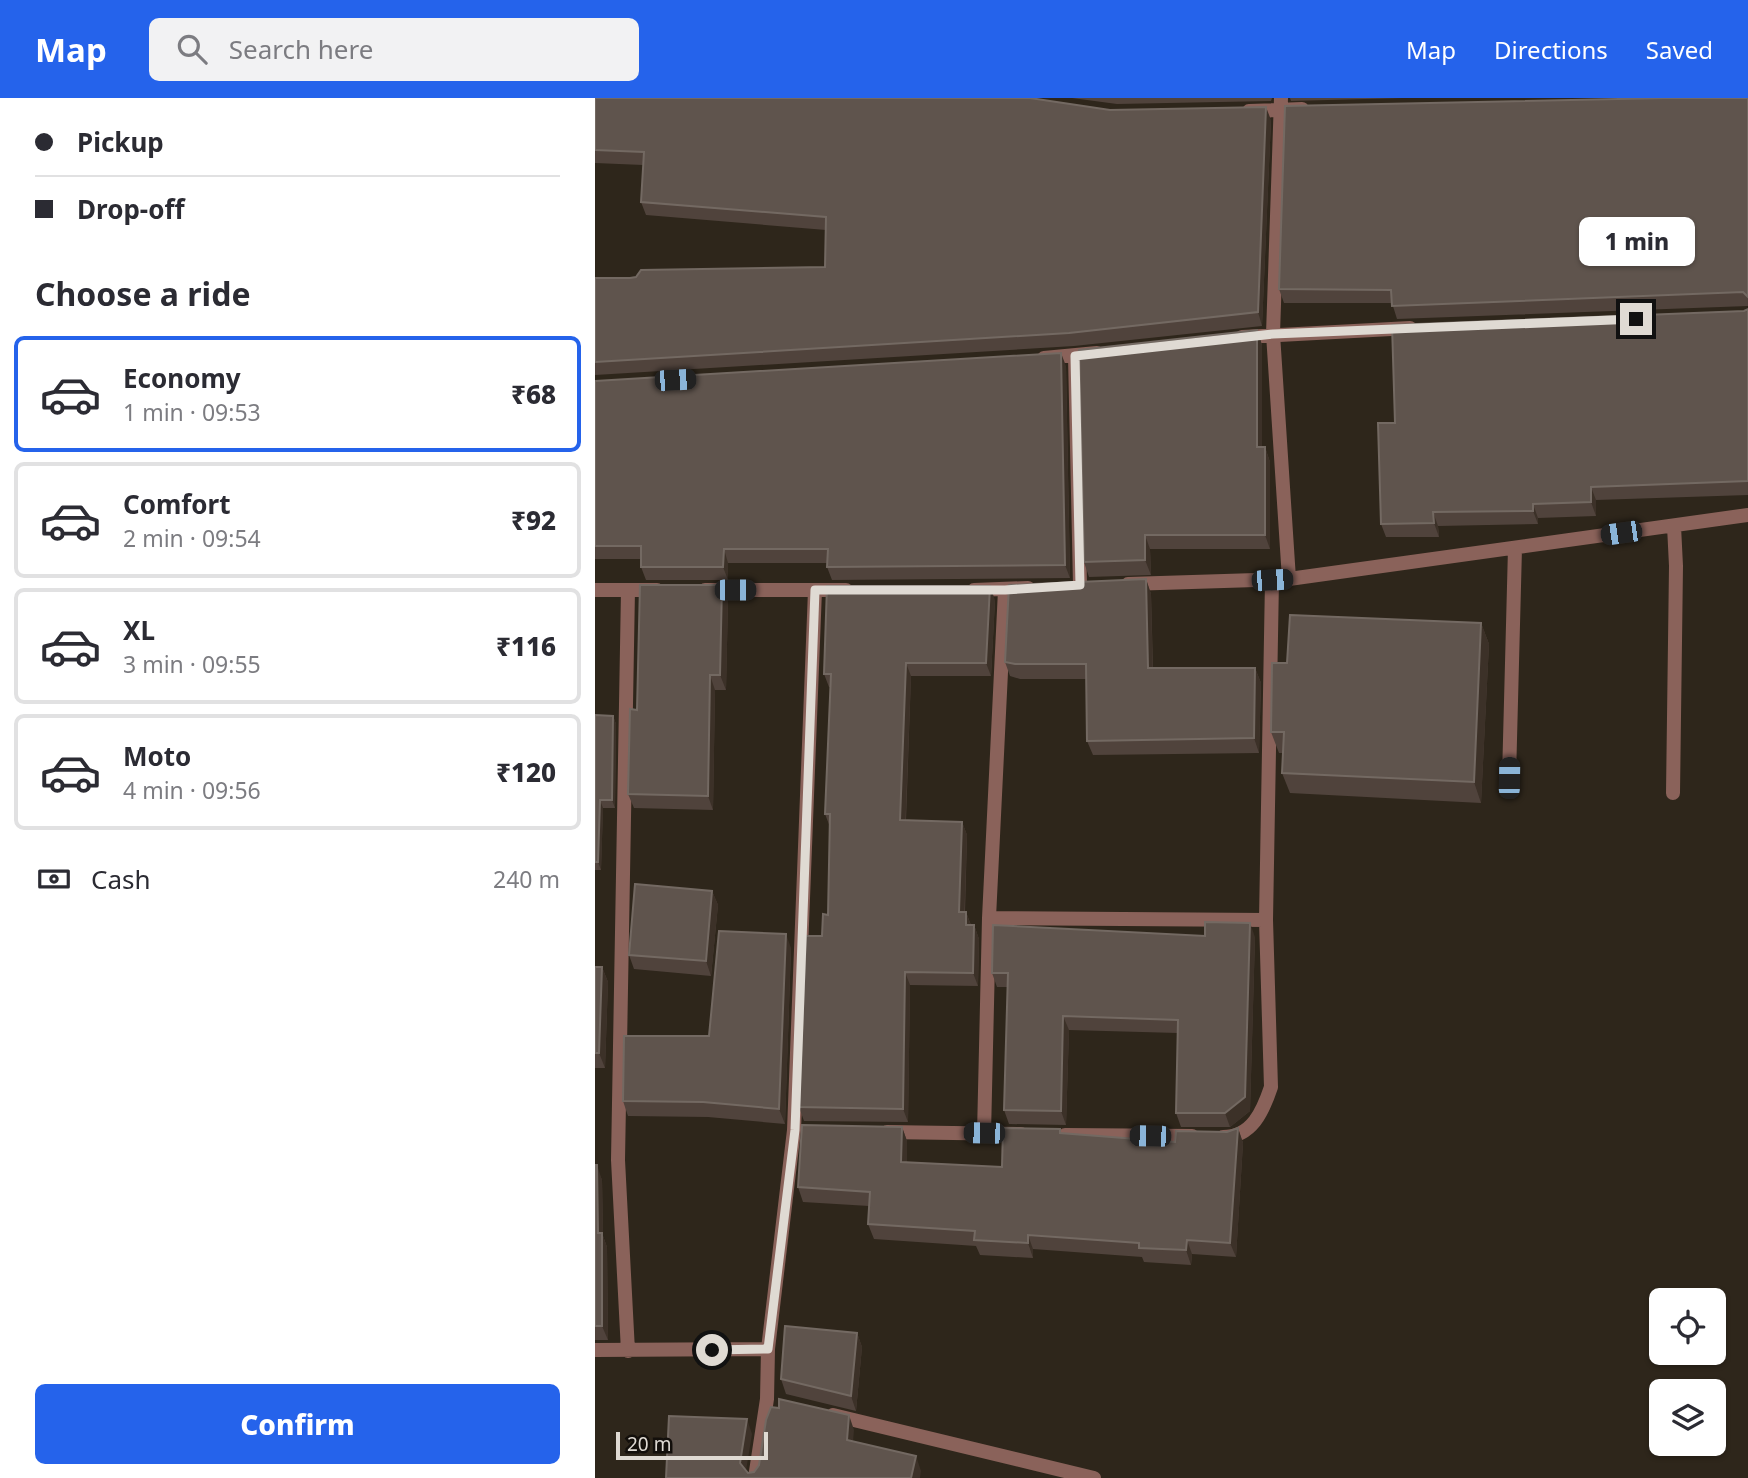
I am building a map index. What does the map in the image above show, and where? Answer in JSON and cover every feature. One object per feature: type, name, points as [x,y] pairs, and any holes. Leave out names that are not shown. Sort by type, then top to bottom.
[{"type":"street","points":[[1239,111],[1280,104],[1321,109]]},
{"type":"street","points":[[1280,104],[1273,334],[1289,579]]},
{"type":"street","points":[[1233,338],[1427,328]]},
{"type":"street","points":[[1034,358],[1115,351]]},
{"type":"street","points":[[1075,356],[1087,585],[1289,579],[1748,515]]},
{"type":"street","points":[[1673,793],[1676,566],[1674,526]]},
{"type":"street","points":[[1509,778],[1515,548]]},
{"type":"street","points":[[876,1132],[1233,1137],[1245,1133],[1262,1112],[1271,1087],[1266,920],[1272,580]]},
{"type":"street","points":[[965,590],[1043,587]]},
{"type":"street","points":[[595,590],[668,590]]},
{"type":"street","points":[[628,590],[618,1160],[628,1351]]},
{"type":"street","points":[[695,590],[856,590]]},
{"type":"street","points":[[755,1478],[774,1400],[768,1349],[801,1130],[815,590]]},
{"type":"street","points":[[984,1133],[989,918],[1005,590]]},
{"type":"street","points":[[989,918],[1266,920]]},
{"type":"street","points":[[595,1350],[768,1349]]},
{"type":"street","points":[[819,1411],[1094,1478]]},
{"type":"building","points":[[595,98],[1030,98],[1110,110],[1266,107],[1258,312],[1069,333],[595,362],[595,278],[636,277],[641,270],[825,267],[826,217],[641,202],[644,152],[595,150]]},
{"type":"building","points":[[1748,98],[1748,297],[1743,292],[1392,306],[1391,290],[1279,289],[1285,106]]},
{"type":"building","points":[[1748,309],[1748,481],[1591,487],[1591,502],[1533,504],[1533,511],[1433,512],[1434,523],[1381,524],[1378,423],[1395,423],[1392,325]]},
{"type":"building","points":[[1257,330],[1257,447],[1265,447],[1265,535],[1145,535],[1145,560],[1084,562],[1079,350]]},
{"type":"building","points":[[1061,353],[1065,565],[827,567],[828,549],[724,549],[723,567],[641,567],[641,546],[595,546],[595,381]]},
{"type":"building","points":[[1146,579],[1148,668],[1255,668],[1254,738],[1087,741],[1086,664],[1005,662],[1009,585]]},
{"type":"building","points":[[640,585],[722,585],[720,675],[710,675],[708,796],[628,794],[630,709],[637,710]]},
{"type":"building","points":[[827,586],[990,586],[986,663],[906,663],[900,820],[962,822],[959,912],[966,912],[966,925],[974,925],[973,973],[905,972],[903,1109],[799,1107],[806,936],[822,936],[823,914],[828,915],[830,814],[825,814],[831,674],[824,674]]},
{"type":"building","points":[[1290,615],[1481,623],[1474,782],[1282,773],[1284,732],[1271,732],[1272,663],[1287,663]]},
{"type":"building","points":[[595,715],[613,716],[612,800],[600,800],[598,862],[595,862]]},
{"type":"building","points":[[635,884],[712,891],[706,961],[629,955]]},
{"type":"building","points":[[1205,922],[1250,923],[1245,1097],[1225,1113],[1176,1113],[1178,1020],[1063,1016],[1061,1111],[1004,1110],[1008,973],[992,973],[993,925],[1205,936]]},
{"type":"building","points":[[719,931],[786,934],[779,1109],[703,1102],[623,1101],[624,1036],[709,1036]]},
{"type":"building","points":[[595,967],[602,967],[599,1053],[595,1053]]},
{"type":"building","points":[[802,1125],[902,1127],[901,1162],[1002,1167],[1003,1128],[1060,1129],[1060,1133],[1175,1142],[1176,1131],[1227,1132],[1238,1128],[1230,1243],[1187,1240],[1186,1250],[1139,1248],[1139,1243],[1028,1235],[1028,1243],[974,1240],[975,1231],[868,1224],[870,1192],[798,1187]]},
{"type":"building","points":[[595,1165],[598,1233],[602,1233],[602,1326],[595,1326]]},
{"type":"building","points":[[785,1326],[857,1333],[851,1396],[781,1379]]},
{"type":"building","points":[[779,1399],[849,1415],[847,1440],[916,1456],[911,1478],[666,1478],[669,1416],[747,1419],[740,1463],[748,1473],[754,1472],[759,1465],[766,1420],[771,1407],[779,1408]]},
{"type":"route","points":[[712,1350],[768,1349],[795,1130],[815,590],[1005,590],[1080,585],[1075,356],[1273,334],[1636,319]]}]
